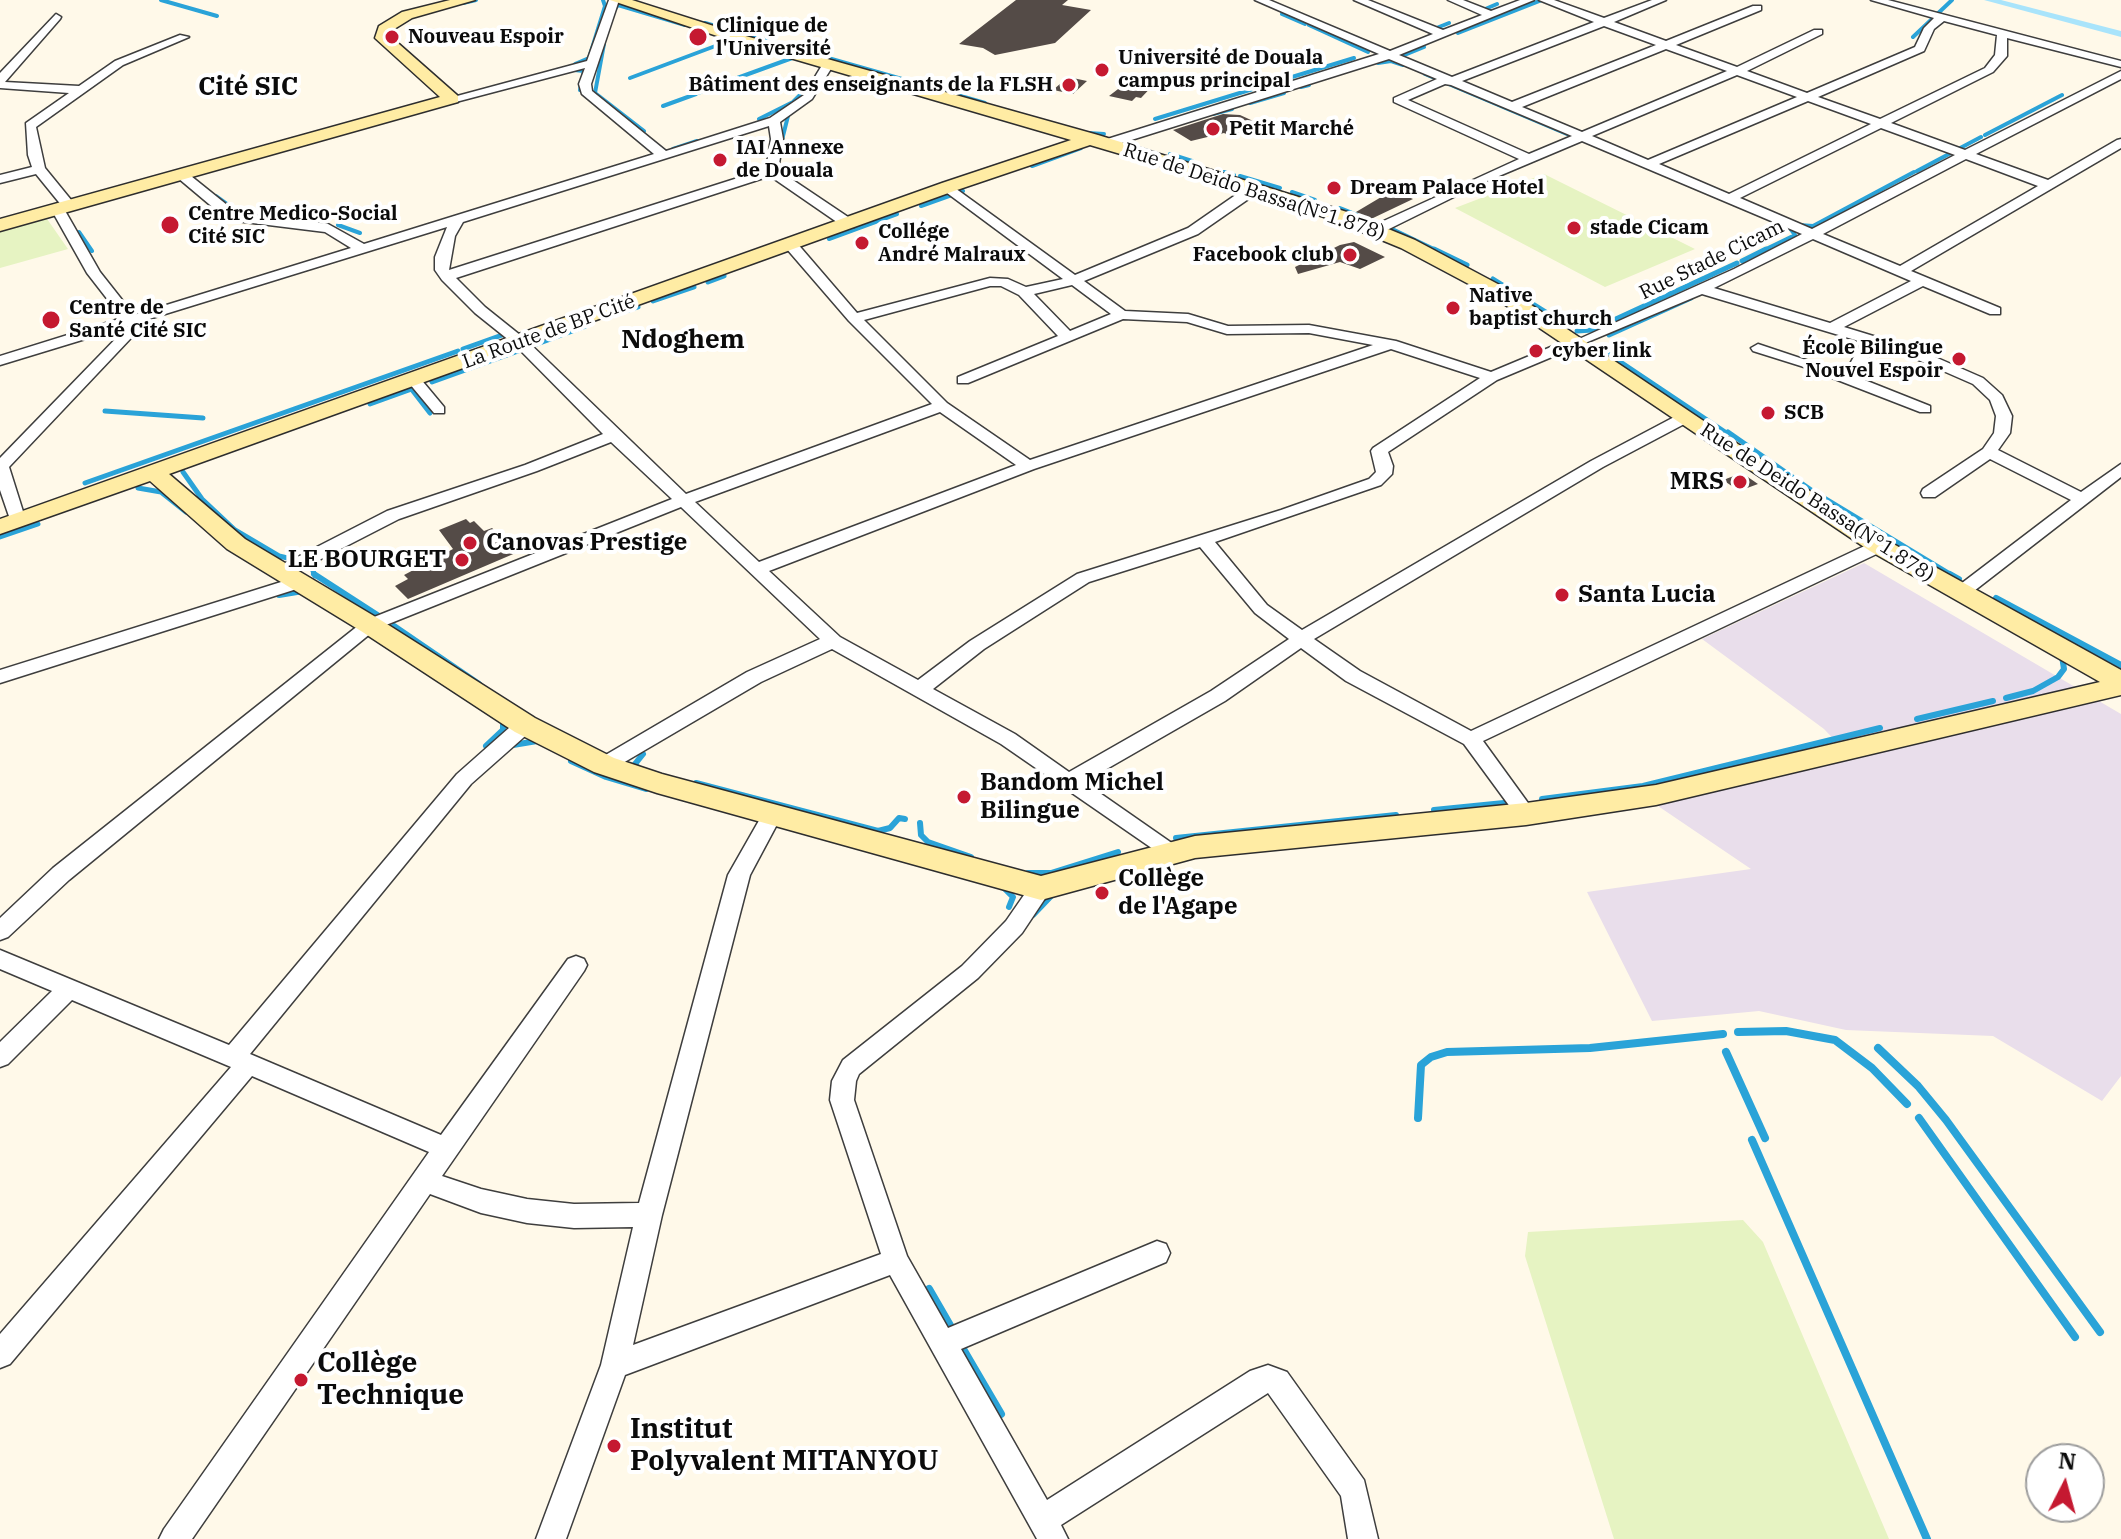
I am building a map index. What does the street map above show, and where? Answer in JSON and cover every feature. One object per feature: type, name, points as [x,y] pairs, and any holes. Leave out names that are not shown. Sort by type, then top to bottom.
[{"type":"main road","points":[[452,99],[383,38],[384,29],[407,15],[468,0]]},
{"type":"main road","name":"Rue de Deido Bassa(N°1.878)","points":[[616,0],[828,64],[1102,140],[1340,216],[1408,244],[1478,280],[1580,341],[1684,418],[1769,470],[1879,546],[2121,684]]},
{"type":"main road","points":[[636,0],[1305,200],[1382,227],[1473,270],[1769,470],[1968,587],[2121,669]]},
{"type":"main road","points":[[0,225],[452,99]]},
{"type":"main road","name":"La Route de BP Cité","points":[[9,524],[948,187],[1102,140]]},
{"type":"main road","points":[[153,472],[236,544],[370,625],[525,725],[604,765],[657,783],[1041,888],[1169,852],[1228,842],[1622,802],[1701,786],[2121,684]]},
{"type":"street","points":[[616,0],[585,84],[586,92],[662,154]]},
{"type":"street","points":[[1260,0],[1995,311]]},
{"type":"street","points":[[1359,0],[1441,33]]},
{"type":"street","points":[[1453,0],[1492,15]]},
{"type":"street","points":[[1102,140],[1389,55],[1529,0]]},
{"type":"street","points":[[1544,0],[2051,186]]},
{"type":"street","points":[[1530,159],[1398,100],[1661,0]]},
{"type":"street","points":[[1876,0],[2121,64]]},
{"type":"street","points":[[1511,107],[1757,8]]},
{"type":"street","points":[[0,82],[56,17]]},
{"type":"street","points":[[1649,164],[1920,49],[1929,28],[1941,18]]},
{"type":"street","points":[[1382,227],[1530,159],[1739,70],[1818,32]]},
{"type":"street","points":[[1730,198],[1989,70],[2001,56],[2002,34]]},
{"type":"street","points":[[138,319],[94,273],[63,208],[39,169],[30,126],[119,63],[184,37]]},
{"type":"street","points":[[452,99],[592,63]]},
{"type":"street","points":[[0,361],[774,121],[784,111],[808,97],[828,64]]},
{"type":"street","name":"Rue Stade Cicam","points":[[1204,540],[1375,482],[1384,474],[1385,466],[1379,451],[1492,377],[1702,289],[1964,153],[2101,90],[2121,74]]},
{"type":"street","points":[[0,82],[82,90]]},
{"type":"street","points":[[772,171],[777,139],[774,121]]},
{"type":"street","points":[[1901,271],[2121,143]]},
{"type":"street","points":[[0,179],[39,169]]},
{"type":"street","points":[[772,171],[849,224]]},
{"type":"street","points":[[447,277],[772,171]]},
{"type":"street","points":[[182,175],[233,217],[328,228],[361,248]]},
{"type":"street","points":[[948,187],[1121,315]]},
{"type":"street","points":[[1024,292],[1072,281],[1193,231],[1255,188]]},
{"type":"street","points":[[458,219],[448,236],[442,257],[441,266],[447,277],[480,310],[520,342],[613,435],[833,641],[1008,739],[1169,852]]},
{"type":"street","points":[[791,245],[854,318],[942,406],[1028,466]]},
{"type":"street","points":[[1832,328],[1923,280]]},
{"type":"street","points":[[854,318],[990,282],[1003,282],[1024,292],[1067,336]]},
{"type":"street","points":[[1702,289],[1950,367],[1978,381],[1997,398],[2004,416],[2002,433],[1989,452],[1929,493]]},
{"type":"street","points":[[963,380],[1121,315],[1188,318],[1227,330],[1302,328],[1391,344],[1492,377]]},
{"type":"street","points":[[9,524],[1,466],[138,319]]},
{"type":"street","points":[[1848,380],[1871,340]]},
{"type":"street","points":[[756,570],[1028,466],[1391,344]]},
{"type":"street","points":[[1758,348],[1925,409]]},
{"type":"street","points":[[0,352],[20,355]]},
{"type":"street","points":[[414,380],[439,410]]},
{"type":"street","points":[[0,931],[67,868],[195,769],[370,625],[603,530],[942,406]]},
{"type":"street","points":[[1069,781],[1218,696],[1301,639],[1597,464],[1684,418]]},
{"type":"street","points":[[0,677],[289,578],[393,515],[531,468],[613,435]]},
{"type":"street","points":[[1989,452],[2082,499]]},
{"type":"street","points":[[1968,587],[2121,469]]},
{"type":"street","points":[[921,688],[977,645],[1075,581],[1204,540],[1261,609],[1301,639],[1353,676],[1471,739],[1526,814]]},
{"type":"street","points":[[1471,739],[1879,546]]},
{"type":"street","points":[[604,765],[754,677],[833,641]]},
{"type":"street","points":[[0,1355],[464,779],[525,725]]},
{"type":"street","points":[[551,1539],[615,1365],[649,1215],[739,875],[772,815]]},
{"type":"street","points":[[1041,888],[997,946],[970,972],[851,1067],[844,1081],[842,1100],[896,1261],[1049,1529],[1260,1381],[1268,1379],[1277,1382],[1354,1490],[1363,1539]]},
{"type":"street","points":[[0,959],[446,1148]]},
{"type":"street","points":[[174,1539],[576,965]]},
{"type":"street","points":[[0,1057],[69,988]]},
{"type":"street","points":[[425,1181],[481,1201],[527,1211],[574,1216],[649,1215]]},
{"type":"street","points":[[944,1343],[1157,1253]]},
{"type":"street","points":[[615,1365],[896,1261]]},
{"type":"shaded area","points":[[1864,563],[2121,714],[2121,1076],[2102,1101],[1993,1036],[1846,1030],[1759,1011],[1652,1021],[1587,892],[1751,869],[1658,806],[1845,751],[1824,729],[1702,639]]},
{"type":"green space","name":"stade Cicam","points":[[1544,174],[1695,249],[1605,287],[1455,208]]},
{"type":"green space","points":[[45,216],[68,249],[0,268],[0,228]]},
{"type":"green space","points":[[1743,1220],[1763,1242],[1889,1539],[1614,1539],[1525,1256],[1528,1232]]},
{"type":"building","points":[[1016,0],[1068,0],[1062,5],[1091,10],[1055,43],[995,55],[983,48],[959,44]]},
{"type":"building","points":[[1135,76],[1158,80],[1141,98],[1136,97],[1132,101],[1109,96]]},
{"type":"building","points":[[1068,77],[1087,81],[1073,94],[1053,90]]},
{"type":"building","name":"Petit Marché","points":[[1223,114],[1240,115],[1262,125],[1232,137],[1224,133],[1191,141],[1173,130]]},
{"type":"building","points":[[1393,190],[1413,199],[1371,219],[1356,212]]},
{"type":"building","name":"Facebook club","points":[[1354,242],[1385,257],[1360,269],[1340,262],[1298,274],[1295,267],[1340,245]]},
{"type":"building","name":"MRS","points":[[1742,473],[1758,484],[1739,491],[1723,480]]},
{"type":"building","points":[[466,519],[470,523],[474,521],[484,531],[492,528],[518,552],[408,599],[395,586],[408,579],[404,575],[453,549],[439,530]]},
{"type":"waterway","points":[[161,0],[217,16]]},
{"type":"waterway","points":[[463,3],[476,0]]},
{"type":"waterway","points":[[575,64],[589,58],[605,6],[603,0]]},
{"type":"waterway","points":[[1458,33],[1542,0]]},
{"type":"waterway","points":[[1913,37],[1952,0]]},
{"type":"waterway","points":[[1989,0],[2121,34]]},
{"type":"waterway","points":[[1483,10],[1497,4]]},
{"type":"waterway","points":[[614,10],[618,5],[685,25]]},
{"type":"waterway","points":[[1282,14],[1305,24]]},
{"type":"waterway","points":[[705,23],[916,83]]},
{"type":"waterway","points":[[1434,29],[1449,23]]},
{"type":"waterway","points":[[1309,25],[1368,52]]},
{"type":"waterway","points":[[630,78],[734,39]]},
{"type":"waterway","points":[[604,44],[595,93],[644,131]]},
{"type":"waterway","points":[[1407,60],[1402,56],[1424,47]]},
{"type":"waterway","points":[[729,81],[795,57]]},
{"type":"waterway","points":[[1155,119],[1354,58]]},
{"type":"waterway","points":[[1378,63],[1391,61],[1403,65]]},
{"type":"waterway","points":[[574,70],[584,71],[580,90]]},
{"type":"waterway","points":[[1425,74],[1574,137]]},
{"type":"waterway","points":[[698,93],[728,82]]},
{"type":"waterway","points":[[759,119],[793,102],[812,83]]},
{"type":"waterway","points":[[1301,87],[1309,85]]},
{"type":"waterway","points":[[933,88],[985,103]]},
{"type":"waterway","points":[[1250,103],[1284,93]]},
{"type":"waterway","points":[[663,106],[696,94]]},
{"type":"waterway","points":[[1985,135],[2062,95]]},
{"type":"waterway","points":[[1213,114],[1232,109]]},
{"type":"waterway","points":[[782,140],[789,112]]},
{"type":"waterway","points":[[1088,133],[1104,134]]},
{"type":"waterway","points":[[1917,171],[1981,137]]},
{"type":"waterway","points":[[673,149],[697,141]]},
{"type":"waterway","points":[[1032,166],[1081,148]]},
{"type":"waterway","points":[[1170,154],[1192,161]]},
{"type":"waterway","points":[[1224,172],[1234,175]]},
{"type":"waterway","points":[[1799,225],[1813,226],[1914,172]]},
{"type":"waterway","points":[[1240,176],[1280,188]]},
{"type":"waterway","points":[[921,206],[963,191]]},
{"type":"waterway","points":[[1292,192],[1315,200]]},
{"type":"waterway","points":[[216,196],[241,214]]},
{"type":"waterway","points":[[1340,208],[1380,224]]},
{"type":"waterway","points":[[829,239],[897,214]]},
{"type":"waterway","points":[[338,225],[360,233]]},
{"type":"waterway","points":[[1388,227],[1438,251]]},
{"type":"waterway","points":[[1762,251],[1795,235],[1790,228]]},
{"type":"waterway","points":[[79,232],[92,251]]},
{"type":"waterway","points":[[1434,249],[1467,265]]},
{"type":"waterway","points":[[1762,251],[1766,249]]},
{"type":"waterway","points":[[1742,261],[1762,251]]},
{"type":"waterway","points":[[1577,331],[1592,330],[1737,263]]},
{"type":"waterway","points":[[708,282],[724,276]]},
{"type":"waterway","points":[[1493,279],[1557,319]]},
{"type":"waterway","points":[[653,301],[694,287]]},
{"type":"waterway","points":[[1609,335],[1691,298]]},
{"type":"waterway","points":[[611,316],[638,307]]},
{"type":"waterway","points":[[537,344],[586,326]]},
{"type":"waterway","points":[[463,349],[505,334]]},
{"type":"waterway","points":[[432,382],[521,350]]},
{"type":"waterway","points":[[85,483],[458,351]]},
{"type":"waterway","points":[[1607,353],[1725,432]]},
{"type":"waterway","points":[[370,404],[420,386]]},
{"type":"waterway","points":[[413,391],[430,413]]},
{"type":"waterway","points":[[105,411],[203,418]]},
{"type":"waterway","points":[[1728,432],[1814,492],[1953,576]]},
{"type":"waterway","points":[[183,472],[202,499],[235,530],[279,556],[296,560]]},
{"type":"waterway","points":[[138,488],[161,492],[186,512]]},
{"type":"waterway","points":[[0,537],[38,524]]},
{"type":"waterway","points":[[314,574],[317,564]]},
{"type":"waterway","points":[[314,574],[382,618]]},
{"type":"waterway","points":[[1950,574],[1959,579]]},
{"type":"waterway","points":[[279,595],[303,591]]},
{"type":"waterway","points":[[1996,598],[2121,665]]},
{"type":"waterway","points":[[394,626],[479,684]]},
{"type":"waterway","points":[[2006,698],[2033,691],[2058,677],[2064,669],[2062,656]]},
{"type":"waterway","points":[[1917,719],[1993,701]]},
{"type":"waterway","points":[[486,746],[503,730],[503,719]]},
{"type":"waterway","points":[[1542,799],[1643,786],[1880,728]]},
{"type":"waterway","points":[[513,745],[537,741]]},
{"type":"waterway","points":[[639,769],[635,764],[643,754]]},
{"type":"waterway","points":[[571,761],[606,777],[646,789]]},
{"type":"waterway","points":[[696,783],[878,831],[890,828],[899,818],[905,819]]},
{"type":"waterway","points":[[1434,810],[1504,803]]},
{"type":"waterway","points":[[1176,838],[1396,815]]},
{"type":"waterway","points":[[920,823],[921,835],[928,842],[971,857]]},
{"type":"waterway","points":[[1028,873],[1051,873],[1118,852]]},
{"type":"waterway","points":[[1003,887],[1013,897],[1009,907]]},
{"type":"waterway","points":[[1033,915],[1053,894]]},
{"type":"waterway","points":[[1738,1032],[1786,1031],[1835,1040],[1872,1068],[1907,1104]]},
{"type":"waterway","points":[[1418,1118],[1421,1065],[1431,1057],[1447,1052],[1590,1048],[1723,1034]]},
{"type":"waterway","points":[[1878,1048],[1918,1086],[1946,1120],[2100,1332]]},
{"type":"waterway","points":[[1726,1052],[1765,1138]]},
{"type":"waterway","points":[[1919,1118],[2075,1337]]},
{"type":"waterway","points":[[1752,1140],[1927,1539]]},
{"type":"waterway","points":[[929,1289],[955,1334]]},
{"type":"waterway","points":[[963,1349],[1001,1414]]},
{"type":"place","name":"Nouveau Espoir","points":[[392,37]]},
{"type":"place","name":"Clinique de l'Université","points":[[698,37]]},
{"type":"place","name":"Université de Douala campus principal","points":[[1102,70]]},
{"type":"place","name":"Bâtiment des enseignants de la FLSH","points":[[1069,85]]},
{"type":"place","name":"Petit Marché","points":[[1213,129]]},
{"type":"place","name":"IAI Annexe de Douala","points":[[720,160]]},
{"type":"place","name":"Dream Palace Hotel","points":[[1334,188]]},
{"type":"place","name":"Centre Medico-Social Cité SIC","points":[[170,225]]},
{"type":"place","name":"stade Cicam","points":[[1574,228]]},
{"type":"place","name":"Collége André Malraux","points":[[862,243]]},
{"type":"place","name":"Facebook club","points":[[1350,255]]},
{"type":"place","name":"Native baptist church","points":[[1453,308]]},
{"type":"place","name":"Centre de Santé Cité SIC","points":[[51,320]]},
{"type":"place","name":"cyber link","points":[[1536,351]]},
{"type":"place","name":"École Bilingue Nouvel Espoir","points":[[1959,359]]},
{"type":"place","name":"SCB","points":[[1768,413]]},
{"type":"place","name":"MRS","points":[[1740,482]]},
{"type":"place","name":"Canovas Prestige","points":[[470,543]]},
{"type":"place","name":"LE BOURGET","points":[[462,560]]},
{"type":"place","name":"Santa Lucia","points":[[1562,595]]},
{"type":"place","name":"Bandom Michel Bilingue","points":[[964,797]]},
{"type":"place","name":"Collège de l'Agape","points":[[1102,893]]},
{"type":"place","name":"Collège Technique","points":[[301,1380]]},
{"type":"place","name":"Institut Polyvalent MITANYOU","points":[[614,1446]]},
{"type":"district","name":"Cité SIC","points":[[248,87]]},
{"type":"district","name":"Ndoghem","points":[[683,340]]}]
